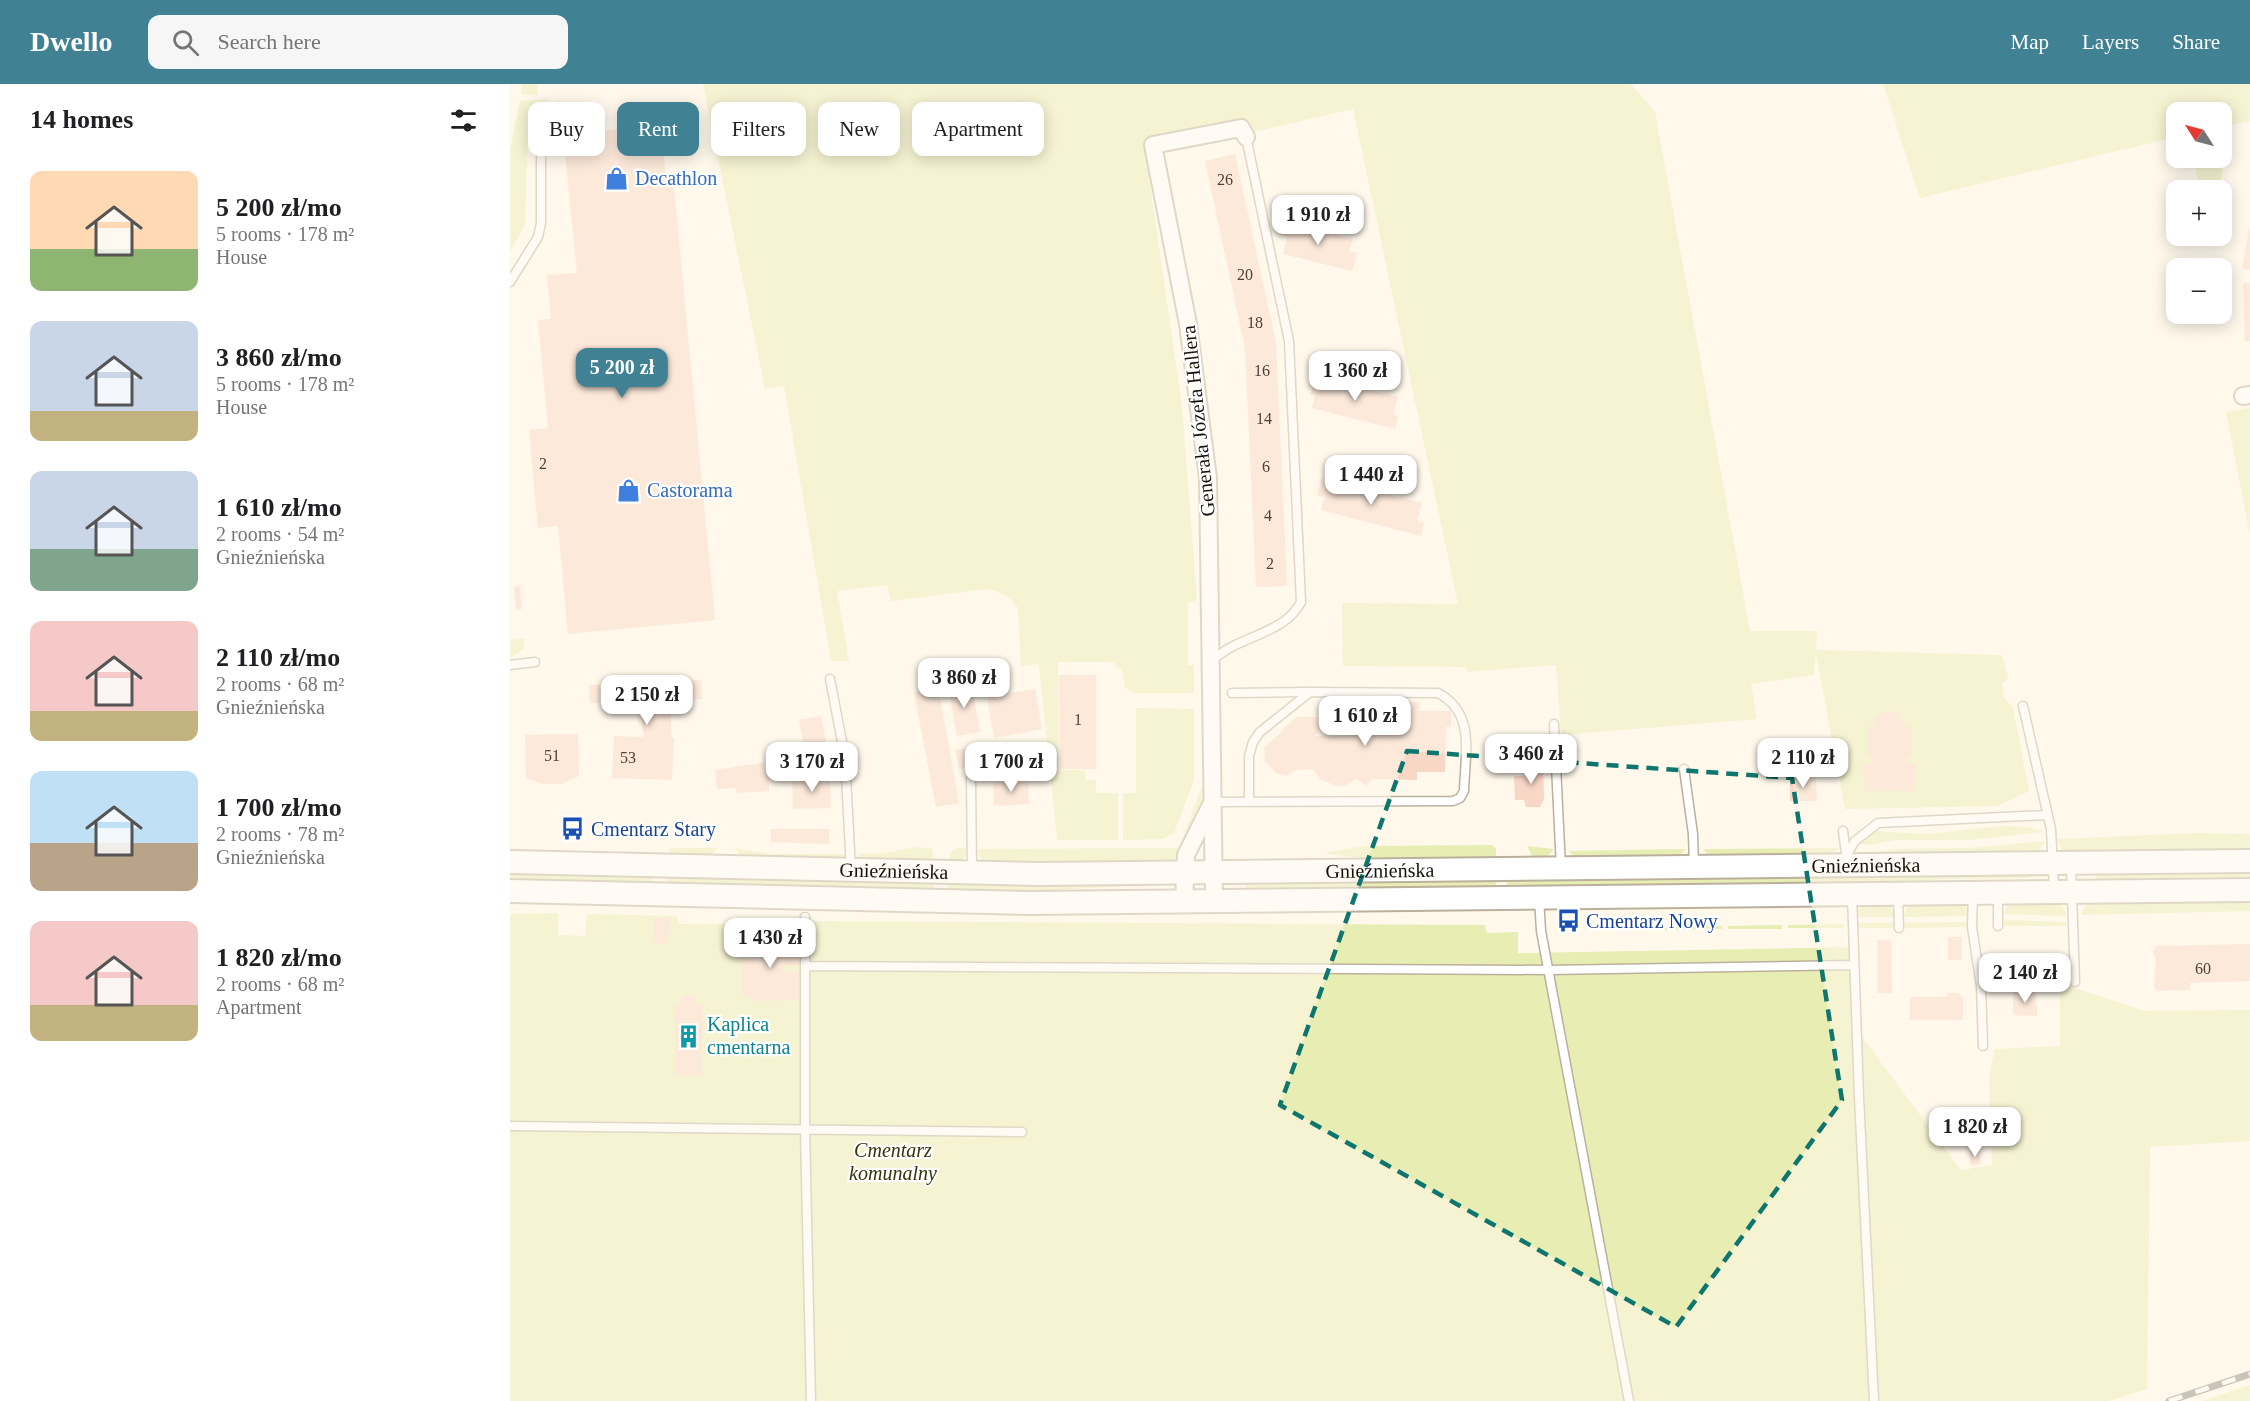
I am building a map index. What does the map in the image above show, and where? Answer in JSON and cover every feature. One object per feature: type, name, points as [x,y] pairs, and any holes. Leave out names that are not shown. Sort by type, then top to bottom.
[{"type":"main road","name":"Gnieźnieńska","points":[[510,862],[972,873],[1694,867],[1846,861],[2062,864],[2250,861]]},
{"type":"main road","name":"Gnieźnieńska","points":[[510,891],[1002,903],[2250,890]]},
{"type":"street","name":"Generała Józefa Hallera","points":[[1214,901],[1208,478],[1188,324],[1153,145],[1241,128],[1246,137]]},
{"type":"street","name":"Generała Józefa Hallera","points":[[1184,902],[1186,855],[1213,802]]},
{"type":"lane","points":[[1211,662],[1232,645],[1288,621],[1301,602],[1289,341],[1246,137]]},
{"type":"lane","points":[[510,282],[538,237],[541,223],[541,156]]},
{"type":"lane","points":[[510,665],[535,662]]},
{"type":"lane","points":[[830,679],[844,757],[851,870]]},
{"type":"lane","points":[[1249,801],[1248,756],[1253,742],[1260,732],[1310,692]]},
{"type":"lane","points":[[1213,802],[1453,801],[1460,798],[1464,791],[1465,727],[1462,713],[1452,700],[1438,693],[1232,693]]},
{"type":"lane","points":[[2023,706],[2047,815],[2062,864],[2063,893],[2075,982]]},
{"type":"lane","points":[[1554,724],[1561,868]]},
{"type":"lane","points":[[1684,769],[1693,834],[1694,867]]},
{"type":"lane","points":[[971,779],[972,873]]},
{"type":"lane","points":[[1846,861],[1859,836],[1878,823],[2047,815]]},
{"type":"lane","points":[[1843,831],[1846,861]]},
{"type":"lane","points":[[2062,864],[2063,893]]},
{"type":"lane","points":[[1973,893],[1972,927],[1981,986],[1983,1046]]},
{"type":"lane","points":[[1998,893],[1998,926]]},
{"type":"lane","points":[[1852,894],[1874,1401]]},
{"type":"lane","points":[[1898,894],[1899,928]]},
{"type":"lane","points":[[1539,898],[1539,915],[1548,970],[1629,1401]]},
{"type":"lane","points":[[805,917],[805,1130],[811,1401]]},
{"type":"lane","points":[[805,966],[1548,970],[1854,965]]},
{"type":"lane","points":[[510,1126],[1022,1132]]},
{"type":"highlighted area","points":[[1407,751],[1792,778],[1842,1100],[1676,1327],[1280,1105]]},
{"type":"green space","points":[[522,84],[537,84],[538,95],[521,94]]},
{"type":"green space","points":[[703,84],[1631,84],[1655,112],[1750,631],[1817,631],[1816,650],[2002,655],[2008,678],[2002,683],[2004,698],[2013,707],[2029,791],[1997,806],[1845,809],[1816,654],[1814,675],[1751,684],[1757,719],[1561,735],[1556,665],[1467,672],[1466,667],[1343,666],[1342,603],[1458,604],[1353,109],[1146,157],[1182,406],[1197,600],[1188,603],[1188,665],[1194,665],[1194,693],[1134,693],[1125,687],[1122,671],[1113,662],[1058,662],[1059,770],[1085,770],[1085,780],[1096,780],[1096,793],[1118,793],[1118,840],[1057,840],[1039,664],[1021,666],[1018,608],[1009,598],[987,589],[891,601],[887,585],[837,591],[849,661],[831,661],[784,386],[765,389],[718,156],[806,156],[806,102],[711,102],[711,123]]},
{"type":"green space","points":[[1883,84],[2250,84],[2250,121],[2232,125],[2232,102],[2166,102],[2166,139],[1920,198]]},
{"type":"green space","points":[[550,99],[546,102],[528,102],[525,225],[510,252],[510,150],[520,101]]},
{"type":"green space","points":[[2196,168],[2223,168],[2221,180],[2197,180]]},
{"type":"green space","points":[[2250,408],[2250,536],[2226,412]]},
{"type":"green space","points":[[525,638],[523,649],[510,658],[510,640]]},
{"type":"green space","points":[[1136,708],[1194,709],[1194,780],[1174,833],[1163,839],[1123,840],[1123,793],[1136,793]]},
{"type":"green space","points":[[1204,782],[1202,802],[1196,821],[1191,833],[1184,833]]},
{"type":"green space","points":[[2002,826],[2028,827],[2045,832],[1968,840],[1895,840],[1869,845],[1859,843],[1873,831],[1926,834]]},
{"type":"green space","points":[[2197,833],[2250,834],[2250,852],[2063,852],[2057,839]]},
{"type":"green space","points":[[2045,841],[2038,852],[1870,854],[1897,849],[1968,848]]},
{"type":"green space","points":[[1492,845],[1496,849],[1496,860],[1387,861],[1323,853],[1365,846]]},
{"type":"green space","points":[[1527,846],[1554,849],[1546,858],[1533,858]]},
{"type":"green space","points":[[917,847],[932,849],[934,863],[867,862],[858,854],[884,853]]},
{"type":"green space","points":[[718,848],[708,857],[668,856],[670,849]]},
{"type":"green space","points":[[734,848],[768,854],[847,854],[841,859],[744,858]]},
{"type":"green space","points":[[957,848],[967,848],[966,855],[959,864],[949,864],[950,852]]},
{"type":"green space","points":[[1184,848],[1171,862],[985,863],[979,857],[978,849]]},
{"type":"green space","points":[[1839,848],[1830,856],[1709,856],[1703,849]]},
{"type":"green space","points":[[1686,849],[1676,858],[1577,859],[1568,851]]},
{"type":"green space","points":[[2250,869],[2250,881],[2099,883],[2096,878],[2099,873]]},
{"type":"green space","points":[[510,870],[652,873],[652,885],[510,883]]},
{"type":"green space","points":[[667,873],[934,881],[934,893],[666,885]]},
{"type":"green space","points":[[2031,874],[2030,878],[1940,879],[1888,884],[1507,889],[1507,878]]},
{"type":"green space","points":[[1496,878],[1496,890],[1248,890],[1246,886],[1248,881]]},
{"type":"green space","points":[[948,881],[1170,882],[1168,885],[948,893]]},
{"type":"green space","points":[[2250,900],[2250,911],[2081,915],[2085,906],[2090,902]]},
{"type":"green space","points":[[2055,901],[2064,909],[2066,916],[2004,914],[2008,902]]},
{"type":"green space","points":[[1962,902],[1968,910],[1968,916],[1903,917],[1909,903]]},
{"type":"green space","points":[[1866,903],[1887,903],[1893,910],[1893,917],[1857,917],[1857,911]]},
{"type":"green space","name":"Cmentarz komunalny","points":[[558,913],[558,935],[585,936],[587,914],[677,916],[678,924],[799,925],[799,921],[1485,925],[1487,933],[1518,932],[1518,953],[1858,947],[1862,1037],[1961,1170],[1992,1165],[1989,1077],[1995,1049],[2060,1046],[2060,983],[2145,1011],[2250,1010],[2250,1141],[2150,1147],[2147,1389],[2109,1401],[510,1401],[510,914]]},
{"type":"green space","points":[[2004,920],[2066,922],[2066,926],[2004,926]]},
{"type":"green space","points":[[1968,922],[1968,927],[1906,928],[1904,923]]},
{"type":"green space","points":[[1857,923],[1894,923],[1894,928],[1857,928]]},
{"type":"green space","points":[[1844,924],[1843,928],[1788,928],[1788,925]]},
{"type":"green space","points":[[1782,925],[1782,929],[1728,929],[1728,926]]},
{"type":"green space","points":[[1668,926],[1722,926],[1722,929],[1664,930]]},
{"type":"green space","points":[[2250,1385],[2250,1401],[2202,1401]]},
{"type":"building","points":[[617,129],[617,156],[664,156],[666,178],[673,177],[715,620],[568,634],[558,526],[538,528],[529,430],[548,428],[538,320],[551,319],[547,275],[577,273],[565,156],[605,156],[605,131]]},
{"type":"building","points":[[1235,154],[1276,343],[1287,586],[1256,587],[1245,348],[1205,161]]},
{"type":"building","points":[[1284,221],[1353,239],[1349,251],[1357,253],[1352,271],[1283,254],[1287,237],[1280,235]]},
{"type":"building","points":[[2250,229],[2250,270],[2242,269]]},
{"type":"building","points":[[2243,283],[2250,283],[2250,341],[2245,341]]},
{"type":"building","points":[[1315,376],[1398,397],[1393,415],[1398,416],[1395,429],[1312,408],[1315,395],[1311,394]]},
{"type":"building","points":[[1322,477],[1422,503],[1417,521],[1424,523],[1421,536],[1321,510],[1325,497],[1317,495]]},
{"type":"building","points":[[520,586],[522,609],[516,610],[514,587]]},
{"type":"building","points":[[1059,675],[1096,675],[1096,769],[1060,769]]},
{"type":"building","points":[[701,680],[702,699],[671,700],[671,737],[674,738],[672,780],[612,778],[614,736],[644,737],[639,701],[590,703],[589,685]]},
{"type":"building","points":[[971,681],[980,732],[957,736],[948,686]]},
{"type":"building","points":[[938,687],[959,803],[936,807],[914,692]]},
{"type":"building","points":[[1035,689],[1042,729],[994,738],[987,697]]},
{"type":"building","points":[[1388,701],[1420,702],[1419,711],[1451,711],[1451,727],[1446,727],[1445,772],[1417,772],[1417,780],[1372,779],[1366,786],[1357,779],[1346,785],[1336,786],[1320,779],[1313,769],[1296,770],[1286,776],[1276,773],[1265,762],[1264,748],[1296,717],[1318,717],[1322,725],[1315,736],[1347,736],[1348,729],[1341,727],[1341,722],[1385,722],[1385,706]]},
{"type":"building","points":[[1887,711],[1899,713],[1906,727],[1912,727],[1912,752],[1906,759],[1910,764],[1916,763],[1915,791],[1865,791],[1863,764],[1872,764],[1872,758],[1867,753],[1867,727],[1873,727],[1875,718]]},
{"type":"building","points":[[821,716],[827,748],[805,752],[799,720]]},
{"type":"building","points":[[578,734],[579,776],[561,784],[542,784],[526,778],[525,735]]},
{"type":"building","points":[[1508,739],[1534,739],[1534,750],[1508,751]]},
{"type":"building","points":[[989,744],[992,763],[982,765],[983,772],[970,774],[969,767],[959,769],[955,750]]},
{"type":"building","points":[[786,759],[788,778],[769,780],[769,791],[736,793],[736,788],[717,789],[715,770]]},
{"type":"building","points":[[1528,760],[1543,760],[1544,799],[1540,807],[1526,807],[1524,800],[1515,800],[1514,776],[1529,776]]},
{"type":"building","points":[[830,776],[831,808],[793,809],[792,778]]},
{"type":"building","points":[[1816,777],[1817,801],[1790,801],[1790,778]]},
{"type":"building","points":[[1028,780],[1029,804],[994,806],[993,782]]},
{"type":"building","points":[[771,829],[829,829],[829,844],[771,842]]},
{"type":"building","points":[[654,918],[670,918],[668,944],[653,943]]},
{"type":"building","points":[[799,936],[799,965],[785,965],[784,972],[799,972],[799,1000],[750,1001],[750,996],[742,996],[742,941],[753,941],[753,937]]},
{"type":"building","points":[[1948,937],[1962,937],[1961,960],[1948,960]]},
{"type":"building","points":[[1877,940],[1891,940],[1892,993],[1878,993]]},
{"type":"building","points":[[2250,944],[2250,981],[2190,983],[2190,990],[2156,991],[2154,986],[2156,959],[2153,951],[2156,946]]},
{"type":"building","points":[[2036,991],[2037,1016],[2013,1015],[2013,992]]},
{"type":"building","points":[[1947,993],[1959,993],[1960,997],[1963,997],[1963,1020],[1910,1020],[1910,997],[1947,997]]},
{"type":"building","name":"Kaplica cmentarna","points":[[683,996],[696,996],[696,1002],[703,1005],[701,1075],[675,1076],[675,1005],[679,1005]]},
{"type":"building","points":[[1979,1149],[1981,1164],[1971,1166],[1969,1151]]},
{"type":"railway","points":[[2169,1401],[2250,1374]]},
{"type":"place","name":"Decathlon","points":[[617,178]]},
{"type":"place","name":"Castorama","points":[[629,490]]},
{"type":"place","name":"Cmentarz Stary","points":[[573,829]]},
{"type":"place","name":"Cmentarz Nowy","points":[[1568,921]]},
{"type":"place","name":"Kaplica cmentarna","points":[[689,1036]]}]
